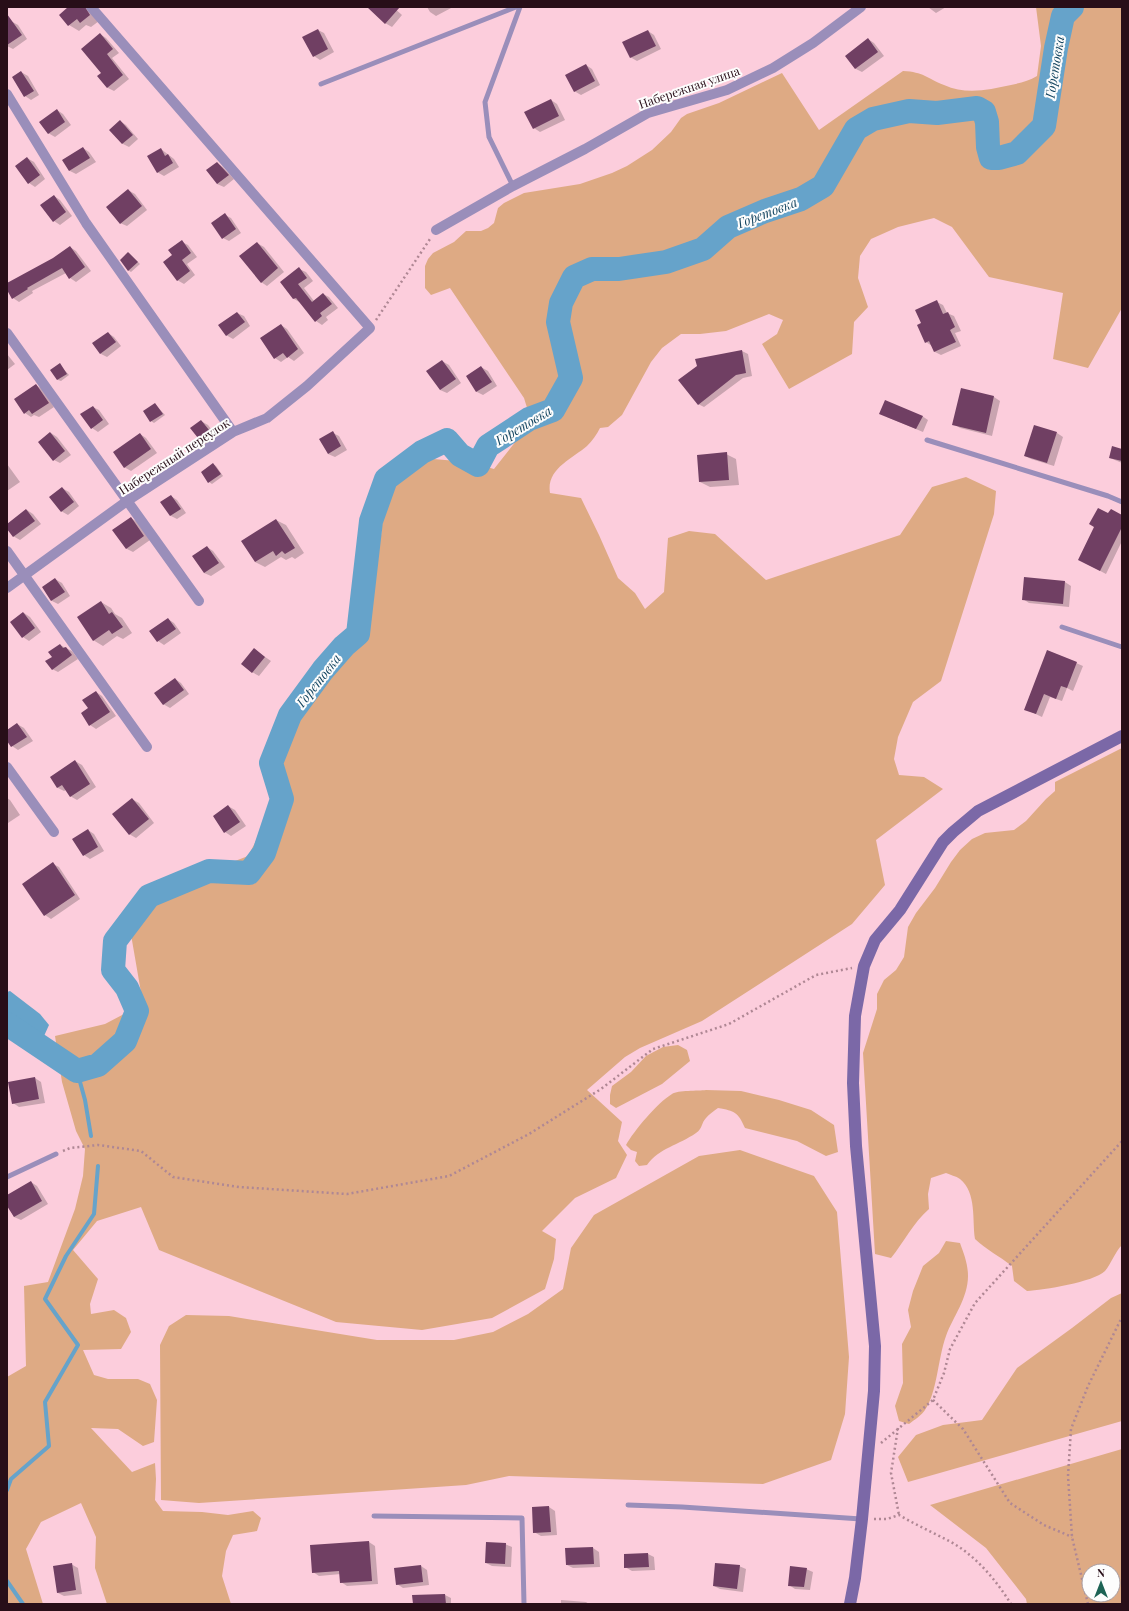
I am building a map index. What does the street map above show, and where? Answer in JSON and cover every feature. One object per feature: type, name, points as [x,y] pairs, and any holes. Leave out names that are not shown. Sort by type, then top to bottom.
[{"type":"street","points":[[91,7],[370,328]]},
{"type":"street","name":"Набережная улица","points":[[436,230],[513,186],[585,149],[648,113],[727,90],[774,68],[861,7]]},
{"type":"street","points":[[7,94],[86,223],[233,432]]},
{"type":"street","name":"Набережный переулок","points":[[7,588],[127,501],[233,432],[267,418],[307,386],[370,328]]},
{"type":"street","points":[[7,333],[199,601]]},
{"type":"street","points":[[7,551],[147,747]]},
{"type":"street","points":[[850,1604],[855,1578],[862,1519],[874,1391],[875,1346],[856,1146],[854,1083],[855,1016],[864,966],[875,940],[900,910],[943,842],[953,832],[978,811],[1122,736]]},
{"type":"street","points":[[7,767],[54,832]]},
{"type":"lane","points":[[321,84],[516,7]]},
{"type":"lane","points":[[513,186],[489,137],[485,102],[520,7]]},
{"type":"lane","points":[[927,440],[1108,496],[1122,502]]},
{"type":"lane","points":[[1062,627],[1122,647]]},
{"type":"lane","points":[[7,1177],[56,1154]]},
{"type":"lane","points":[[628,1506],[682,1507],[862,1519]]},
{"type":"lane","points":[[374,1516],[522,1518],[524,1604]]},
{"type":"path","points":[[370,328],[436,230]]},
{"type":"path","points":[[56,1154],[70,1148],[98,1144],[141,1151],[174,1177],[238,1187],[347,1194],[449,1176],[529,1134],[601,1089],[653,1049],[729,1024],[816,975],[864,966]]},
{"type":"path","points":[[867,1458],[887,1437],[933,1400],[944,1373],[950,1349],[975,1303],[1122,1141]]},
{"type":"path","points":[[1088,1604],[1072,1537],[1068,1476],[1071,1429],[1088,1386],[1122,1317]]},
{"type":"path","points":[[933,1400],[963,1429],[1010,1503],[1044,1524],[1072,1537]]},
{"type":"path","points":[[898,1428],[892,1473],[899,1515]]},
{"type":"path","points":[[862,1519],[887,1519],[899,1515],[919,1527],[952,1543],[984,1568],[1011,1604]]},
{"type":"shaded area","points":[[1036,7],[1122,7],[1122,308],[1088,368],[1053,359],[1063,293],[989,277],[952,227],[934,218],[898,227],[871,239],[860,256],[858,278],[868,307],[854,322],[852,354],[789,389],[762,344],[777,334],[783,320],[769,314],[726,331],[700,334],[681,334],[662,348],[651,362],[622,415],[608,427],[600,428],[587,446],[561,465],[552,477],[550,485],[550,493],[581,498],[618,578],[635,593],[645,609],[664,592],[668,538],[689,531],[715,534],[766,580],[900,535],[932,487],[966,477],[996,491],[994,514],[941,681],[913,702],[898,737],[894,759],[899,775],[924,777],[943,789],[876,840],[885,885],[852,924],[702,1021],[640,1048],[625,1057],[587,1090],[622,1122],[618,1141],[627,1155],[616,1178],[575,1198],[542,1231],[556,1239],[554,1259],[545,1289],[492,1318],[422,1330],[336,1322],[159,1250],[141,1207],[97,1221],[73,1250],[98,1279],[90,1304],[91,1314],[114,1310],[126,1318],[131,1332],[121,1349],[83,1350],[94,1375],[108,1379],[138,1379],[150,1384],[157,1400],[154,1442],[143,1446],[118,1429],[91,1428],[132,1472],[155,1463],[155,1500],[163,1511],[202,1512],[228,1515],[253,1511],[261,1518],[257,1531],[233,1535],[226,1551],[222,1576],[231,1604],[107,1604],[95,1568],[96,1537],[81,1503],[41,1522],[26,1549],[43,1604],[7,1604],[7,1377],[26,1366],[24,1286],[48,1282],[75,1209],[83,1176],[85,1149],[76,1131],[62,1082],[55,1036],[105,1024],[143,1004],[129,923],[152,900],[199,875],[248,856],[266,822],[286,739],[305,691],[322,659],[354,649],[372,568],[381,536],[385,494],[403,469],[433,459],[469,462],[494,469],[520,436],[533,427],[524,398],[450,288],[431,295],[425,288],[425,266],[428,259],[433,253],[454,242],[466,231],[481,231],[488,228],[494,223],[498,208],[504,203],[524,193],[580,184],[627,166],[652,150],[671,132],[681,118],[687,114],[719,103],[782,73],[819,130],[903,71],[920,74],[952,88],[969,91],[994,89],[1031,79],[1037,76],[1041,46]]},
{"type":"shaded area","points":[[1122,748],[1122,1245],[1105,1271],[1099,1275],[1068,1285],[1027,1291],[1014,1281],[1012,1266],[975,1239],[973,1207],[969,1192],[960,1179],[946,1173],[931,1178],[928,1194],[929,1209],[913,1226],[891,1258],[875,1254],[863,1053],[877,1009],[877,994],[884,980],[896,970],[904,957],[908,927],[951,862],[960,850],[972,839],[985,833],[1014,830],[1026,821],[1055,791],[1055,782]]},
{"type":"shaded area","points":[[678,1045],[687,1050],[690,1061],[662,1084],[616,1108],[610,1104],[612,1086],[631,1072],[646,1056],[663,1047]]},
{"type":"shaded area","points":[[683,1091],[741,1091],[779,1100],[811,1110],[834,1125],[838,1152],[826,1156],[797,1141],[745,1128],[738,1115],[732,1111],[718,1108],[707,1117],[696,1133],[663,1151],[652,1159],[647,1165],[639,1166],[635,1161],[637,1152],[631,1150],[626,1145],[634,1132],[646,1118],[672,1094]]},
{"type":"shaded area","points":[[740,1150],[814,1176],[837,1212],[849,1357],[845,1414],[831,1460],[763,1484],[509,1476],[466,1485],[199,1503],[161,1500],[160,1345],[169,1326],[186,1315],[229,1316],[377,1340],[454,1340],[493,1332],[528,1314],[563,1289],[571,1248],[594,1215],[699,1156]]},
{"type":"shaded area","points":[[946,1241],[960,1243],[966,1259],[967,1267],[968,1276],[966,1292],[943,1345],[935,1385],[929,1403],[922,1414],[909,1424],[899,1421],[895,1406],[903,1383],[902,1344],[911,1327],[908,1310],[913,1291],[923,1266],[939,1253]]},
{"type":"shaded area","points":[[1122,1293],[1122,1421],[908,1482],[898,1457],[916,1435],[943,1425],[982,1420],[1017,1368],[1111,1298]]},
{"type":"shaded area","points":[[1122,1449],[1122,1604],[1027,1604],[1026,1599],[986,1548],[930,1505]]},
{"type":"water","points":[[10,991],[40,1014],[49,1025],[44,1036],[24,1042],[7,1033],[7,992]]},
{"type":"building","points":[[68,7],[85,7],[90,15],[80,23],[77,19],[68,26],[59,15]]},
{"type":"building","points":[[367,7],[400,7],[385,24]]},
{"type":"building","points":[[7,14],[22,35],[7,45]]},
{"type":"building","points":[[318,29],[328,49],[313,57],[302,37]]},
{"type":"building","points":[[648,30],[656,46],[630,58],[622,42]]},
{"type":"building","points":[[100,33],[113,49],[107,54],[123,75],[107,88],[97,76],[101,73],[81,49]]},
{"type":"building","points":[[868,38],[878,52],[855,69],[845,56]]},
{"type":"building","points":[[586,64],[595,81],[574,92],[565,75]]},
{"type":"building","points":[[21,71],[34,91],[24,97],[12,77]]},
{"type":"building","points":[[551,99],[559,116],[533,129],[524,112]]},
{"type":"building","points":[[57,109],[65,122],[48,134],[39,122]]},
{"type":"building","points":[[120,120],[133,135],[122,144],[109,130]]},
{"type":"building","points":[[83,147],[90,158],[69,171],[62,160]]},
{"type":"building","points":[[161,148],[165,156],[168,154],[173,163],[157,173],[147,156]]},
{"type":"building","points":[[27,157],[40,175],[28,184],[15,166]]},
{"type":"building","points":[[217,162],[229,175],[217,184],[206,170]]},
{"type":"building","points":[[128,189],[142,206],[120,224],[106,207]]},
{"type":"building","points":[[54,195],[66,212],[53,222],[40,205]]},
{"type":"building","points":[[225,213],[236,229],[222,239],[211,223]]},
{"type":"building","points":[[182,240],[191,253],[182,260],[190,271],[177,281],[163,262],[172,255],[168,250]]},
{"type":"building","points":[[257,242],[278,268],[261,283],[239,256]]},
{"type":"building","points":[[70,246],[85,267],[69,279],[62,268],[27,288],[28,289],[12,299],[7,290],[7,283],[53,258]]},
{"type":"building","points":[[128,252],[138,262],[128,271],[120,260]]},
{"type":"building","points":[[299,267],[307,278],[298,284],[312,302],[323,293],[332,304],[320,313],[322,316],[315,322],[296,298],[293,299],[280,282]]},
{"type":"building","points":[[937,300],[943,314],[948,312],[955,327],[950,330],[956,342],[934,352],[929,341],[925,343],[917,325],[921,323],[915,310]]},
{"type":"building","points":[[237,312],[245,322],[226,336],[218,325]]},
{"type":"building","points":[[281,324],[298,349],[287,358],[283,353],[274,359],[260,338]]},
{"type":"building","points":[[108,332],[116,342],[100,354],[92,343]]},
{"type":"building","points":[[742,350],[746,373],[736,375],[698,405],[678,380],[697,366],[695,359]]},
{"type":"building","points":[[442,360],[456,379],[440,390],[426,371]]},
{"type":"building","points":[[60,363],[67,374],[57,380],[50,370]]},
{"type":"building","points":[[481,366],[492,382],[476,392],[466,376]]},
{"type":"building","points":[[36,384],[49,403],[32,414],[29,410],[24,414],[14,399]]},
{"type":"building","points":[[961,388],[994,396],[986,433],[952,425]]},
{"type":"building","points":[[885,400],[923,416],[916,429],[879,414]]},
{"type":"building","points":[[155,403],[163,414],[150,422],[143,411]]},
{"type":"building","points":[[93,406],[103,420],[91,429],[80,414]]},
{"type":"building","points":[[201,420],[213,435],[202,443],[190,428]]},
{"type":"building","points":[[1034,425],[1057,432],[1047,463],[1024,456]]},
{"type":"building","points":[[333,431],[341,446],[328,454],[319,439]]},
{"type":"building","points":[[50,432],[65,451],[53,461],[38,442]]},
{"type":"building","points":[[140,433],[151,449],[124,468],[113,452]]},
{"type":"building","points":[[1112,446],[1122,449],[1122,461],[1109,458]]},
{"type":"building","points":[[727,452],[729,480],[699,482],[697,455]]},
{"type":"building","points":[[213,463],[221,474],[208,483],[201,472]]},
{"type":"building","points":[[62,487],[74,502],[61,512],[49,497]]},
{"type":"building","points":[[171,495],[181,509],[170,516],[160,502]]},
{"type":"building","points":[[1098,508],[1108,513],[1111,509],[1122,515],[1122,527],[1100,571],[1078,560],[1094,527],[1089,524]]},
{"type":"building","points":[[26,509],[35,521],[13,537],[7,529],[7,524]]},
{"type":"building","points":[[131,517],[144,536],[126,549],[112,530]]},
{"type":"building","points":[[276,519],[295,548],[285,554],[282,551],[276,556],[273,551],[255,562],[241,541]]},
{"type":"building","points":[[207,546],[219,563],[204,573],[192,556]]},
{"type":"building","points":[[1024,577],[1065,581],[1063,604],[1022,600]]},
{"type":"building","points":[[55,578],[65,592],[51,601],[42,587]]},
{"type":"building","points":[[101,601],[109,614],[112,612],[123,627],[112,634],[109,630],[93,641],[77,617]]},
{"type":"building","points":[[23,612],[35,628],[22,638],[10,622]]},
{"type":"building","points":[[168,618],[176,629],[157,642],[149,631]]},
{"type":"building","points":[[60,644],[63,648],[66,647],[72,655],[52,670],[45,661],[52,657],[48,652]]},
{"type":"building","points":[[254,648],[265,657],[252,673],[241,664]]},
{"type":"building","points":[[1047,650],[1077,662],[1067,688],[1061,686],[1056,699],[1044,694],[1036,714],[1024,710]]},
{"type":"building","points":[[175,678],[184,690],[163,705],[154,693]]},
{"type":"building","points":[[96,691],[110,712],[89,726],[81,713],[88,708],[82,700]]},
{"type":"building","points":[[17,723],[27,737],[11,747],[7,741],[7,730]]},
{"type":"building","points":[[75,760],[90,784],[70,797],[62,785],[57,788],[50,777]]},
{"type":"building","points":[[132,798],[149,819],[129,835],[112,814]]},
{"type":"building","points":[[228,805],[240,822],[224,833],[213,816]]},
{"type":"building","points":[[88,829],[98,847],[83,856],[72,839]]},
{"type":"building","points":[[53,862],[75,895],[44,916],[22,884]]},
{"type":"building","points":[[35,1077],[39,1099],[12,1104],[8,1082]]},
{"type":"building","points":[[31,1181],[42,1201],[14,1217],[7,1206],[7,1195]]},
{"type":"building","points":[[549,1506],[551,1532],[533,1533],[532,1507]]},
{"type":"building","points":[[369,1541],[372,1581],[340,1583],[339,1571],[312,1573],[310,1545]]},
{"type":"building","points":[[486,1542],[506,1543],[505,1564],[485,1563]]},
{"type":"building","points":[[593,1547],[594,1564],[566,1565],[565,1548]]},
{"type":"building","points":[[648,1553],[649,1567],[624,1568],[624,1554]]},
{"type":"building","points":[[72,1563],[76,1590],[57,1593],[53,1566]]},
{"type":"building","points":[[715,1563],[740,1565],[737,1589],[713,1586]]},
{"type":"building","points":[[421,1565],[423,1582],[396,1585],[394,1568]]},
{"type":"building","points":[[790,1566],[807,1568],[804,1587],[788,1586]]},
{"type":"building","points":[[445,1594],[446,1604],[413,1604],[412,1595]]},
{"type":"waterway","name":"Горетовка","points":[[7,1024],[77,1071],[98,1065],[125,1041],[137,1011],[127,988],[113,970],[115,941],[149,896],[209,871],[249,873],[264,853],[282,799],[271,763],[290,715],[323,670],[344,646],[358,634],[371,521],[386,479],[422,452],[447,440],[460,455],[478,465],[488,446],[529,419],[553,410],[571,378],[558,322],[561,303],[574,277],[592,269],[619,269],[666,262],[703,249],[728,227],[765,211],[801,199],[823,186],[856,129],[873,119],[909,111],[937,113],[977,108],[984,112],[987,122],[988,147],[991,158],[999,158],[1017,153],[1044,126],[1056,48],[1063,16],[1072,7]]},
{"type":"waterway","points":[[77,1071],[85,1100],[91,1136]]},
{"type":"waterway","points":[[7,1490],[11,1479],[49,1446],[45,1402],[78,1345],[45,1299],[66,1256],[94,1214],[98,1166]]},
{"type":"waterway","points":[[7,1581],[23,1604]]}]
